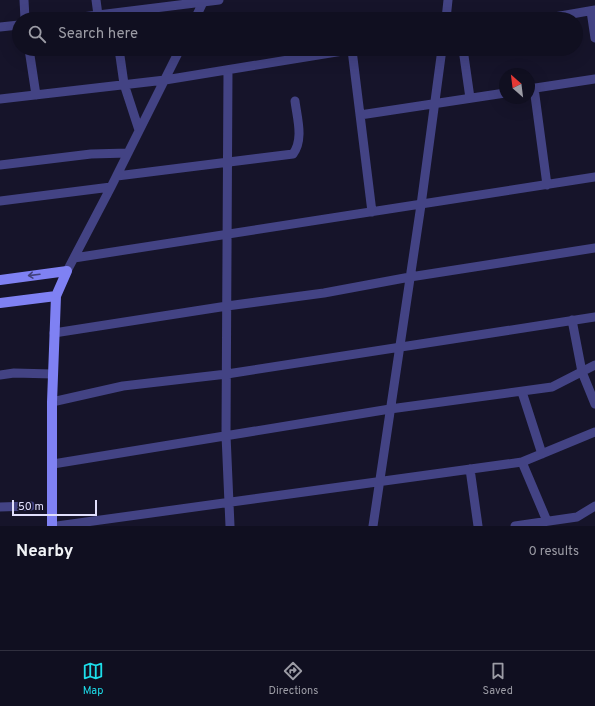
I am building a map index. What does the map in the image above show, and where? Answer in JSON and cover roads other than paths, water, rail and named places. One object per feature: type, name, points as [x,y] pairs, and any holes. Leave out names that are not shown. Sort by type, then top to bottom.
[{"type":"street","points":[[24,0],[25,12]]},
{"type":"street","points":[[96,0],[98,12]]},
{"type":"street","points":[[130,12],[160,4],[219,0]]},
{"type":"street","points":[[447,12],[448,0]]},
{"type":"street","points":[[198,12],[204,1]]},
{"type":"street","points":[[583,13],[593,11],[595,38]]},
{"type":"street","points":[[0,27],[12,26]]},
{"type":"street","points":[[30,56],[36,95]]},
{"type":"street","points":[[120,56],[124,84],[140,130]]},
{"type":"street","points":[[52,526],[52,402],[56,296],[67,271],[111,188],[177,56]]},
{"type":"street","points":[[0,99],[165,80],[312,56]]},
{"type":"street","points":[[355,56],[372,212]]},
{"type":"street","points":[[373,526],[421,205],[441,56]]},
{"type":"street","points":[[464,56],[470,98]]},
{"type":"street","points":[[228,70],[226,435],[230,526]]},
{"type":"street","points":[[535,89],[595,79]]},
{"type":"street","points":[[360,115],[499,94]]},
{"type":"street","points":[[117,176],[293,154],[298,147],[300,138],[295,101]]},
{"type":"street","points":[[534,104],[547,185]]},
{"type":"street","points":[[0,166],[92,154],[128,153]]},
{"type":"street","points":[[74,258],[595,177]]},
{"type":"street","points":[[0,201],[111,188]]},
{"type":"street","points":[[54,333],[227,306],[324,293],[410,277],[595,248]]},
{"type":"street","points":[[0,280],[67,271]]},
{"type":"street","points":[[0,303],[56,296]]},
{"type":"street","points":[[52,402],[123,386],[227,374],[595,317]]},
{"type":"street","points":[[572,320],[582,372],[595,404]]},
{"type":"street","points":[[53,464],[390,409],[552,387],[595,365]]},
{"type":"street","points":[[0,375],[53,374]]},
{"type":"street","points":[[522,392],[542,454]]},
{"type":"street","points":[[57,526],[522,462],[595,432]]},
{"type":"street","points":[[522,462],[547,521]]},
{"type":"street","points":[[470,469],[478,526]]},
{"type":"street","points":[[0,507],[31,506]]},
{"type":"street","points":[[515,526],[547,521],[571,522],[595,506]]}]
